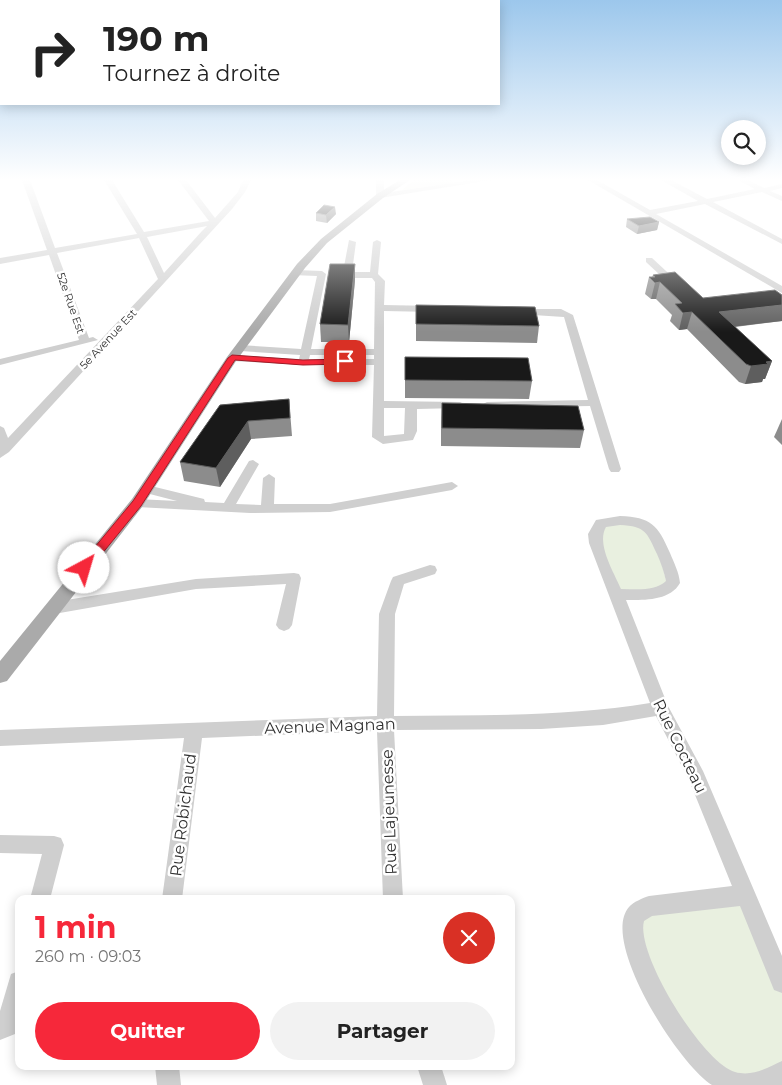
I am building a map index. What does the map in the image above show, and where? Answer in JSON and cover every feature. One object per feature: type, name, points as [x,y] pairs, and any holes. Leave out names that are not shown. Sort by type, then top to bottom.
[{"type":"main road","points":[[0,675],[137,503],[236,353],[296,273],[324,241],[337,231]]},
{"type":"street","name":"52e Rue Est","points":[[45,231],[85,342]]},
{"type":"street","points":[[139,231],[163,280]]},
{"type":"street","points":[[0,260],[166,231]]},
{"type":"street","name":"5e Avenue Est","points":[[2,451],[163,280],[206,231]]},
{"type":"street","points":[[680,231],[782,290]]},
{"type":"street","points":[[760,231],[782,242]]},
{"type":"street","points":[[347,275],[352,242]]},
{"type":"street","points":[[374,275],[377,242]]},
{"type":"street","points":[[649,260],[685,293]]},
{"type":"street","points":[[296,273],[374,275],[380,281],[378,437],[383,440],[409,437],[411,431],[411,406]]},
{"type":"street","points":[[305,357],[322,274]]},
{"type":"street","points":[[380,308],[447,310]]},
{"type":"street","points":[[504,311],[562,312],[568,314],[615,469]]},
{"type":"street","points":[[0,362],[108,338]]},
{"type":"street","points":[[236,353],[305,357],[380,357]]},
{"type":"street","points":[[379,404],[411,406],[595,403]]},
{"type":"street","points":[[0,430],[2,451]]},
{"type":"street","points":[[228,507],[253,464]]},
{"type":"street","points":[[267,509],[268,478]]},
{"type":"street","points":[[137,503],[267,509],[330,508],[452,486]]},
{"type":"street","points":[[147,489],[186,497],[212,506]]},
{"type":"street","name":"Rue Cocteau","points":[[617,595],[659,592],[668,588],[672,583],[672,572],[654,533],[649,527],[641,523],[611,521],[601,523],[595,534],[617,595],[660,708],[697,777],[782,982]]},
{"type":"street","name":"Rue Lajeunesse","points":[[392,895],[385,723],[387,614],[398,581],[430,570]]},
{"type":"street","points":[[54,608],[196,584],[294,578],[284,625]]},
{"type":"street","name":"Avenue Magnan","points":[[0,738],[385,723],[540,722],[603,718],[660,708]]},
{"type":"street","name":"Rue Robichaud","points":[[173,895],[194,731]]},
{"type":"street","points":[[0,844],[54,845],[41,895]]},
{"type":"street","points":[[746,895],[649,906],[636,914],[631,930],[636,954],[665,1009],[688,1046],[712,1071],[730,1082],[753,1085],[782,1073]]},
{"type":"street","points":[[0,1029],[7,1026],[15,997]]},
{"type":"street","points":[[167,1070],[168,1085]]},
{"type":"street","points":[[430,1070],[435,1085]]},
{"type":"green space","points":[[601,523],[641,523],[654,533],[668,588],[617,595],[597,527]]},
{"type":"green space","points":[[746,895],[782,982],[782,1073],[752,1085],[730,1082],[665,1009],[636,914]]},
{"type":"building","points":[[330,264],[355,264],[348,325],[320,324]]},
{"type":"building","points":[[675,272],[703,298],[775,290],[782,295],[782,305],[719,312],[772,361],[766,362],[768,364],[751,366],[746,364],[692,312],[683,313],[675,304],[682,303],[660,282],[655,283],[649,277]]},
{"type":"building","points":[[416,305],[535,307],[539,326],[416,324]]},
{"type":"building","points":[[405,357],[528,358],[532,381],[405,380]]},
{"type":"building","points":[[289,399],[290,418],[248,421],[216,468],[180,462],[220,405]]},
{"type":"building","points":[[442,403],[578,406],[584,430],[442,428]]},
{"type":"route","points":[[84,568],[147,489],[232,358],[303,362],[345,361]]}]
